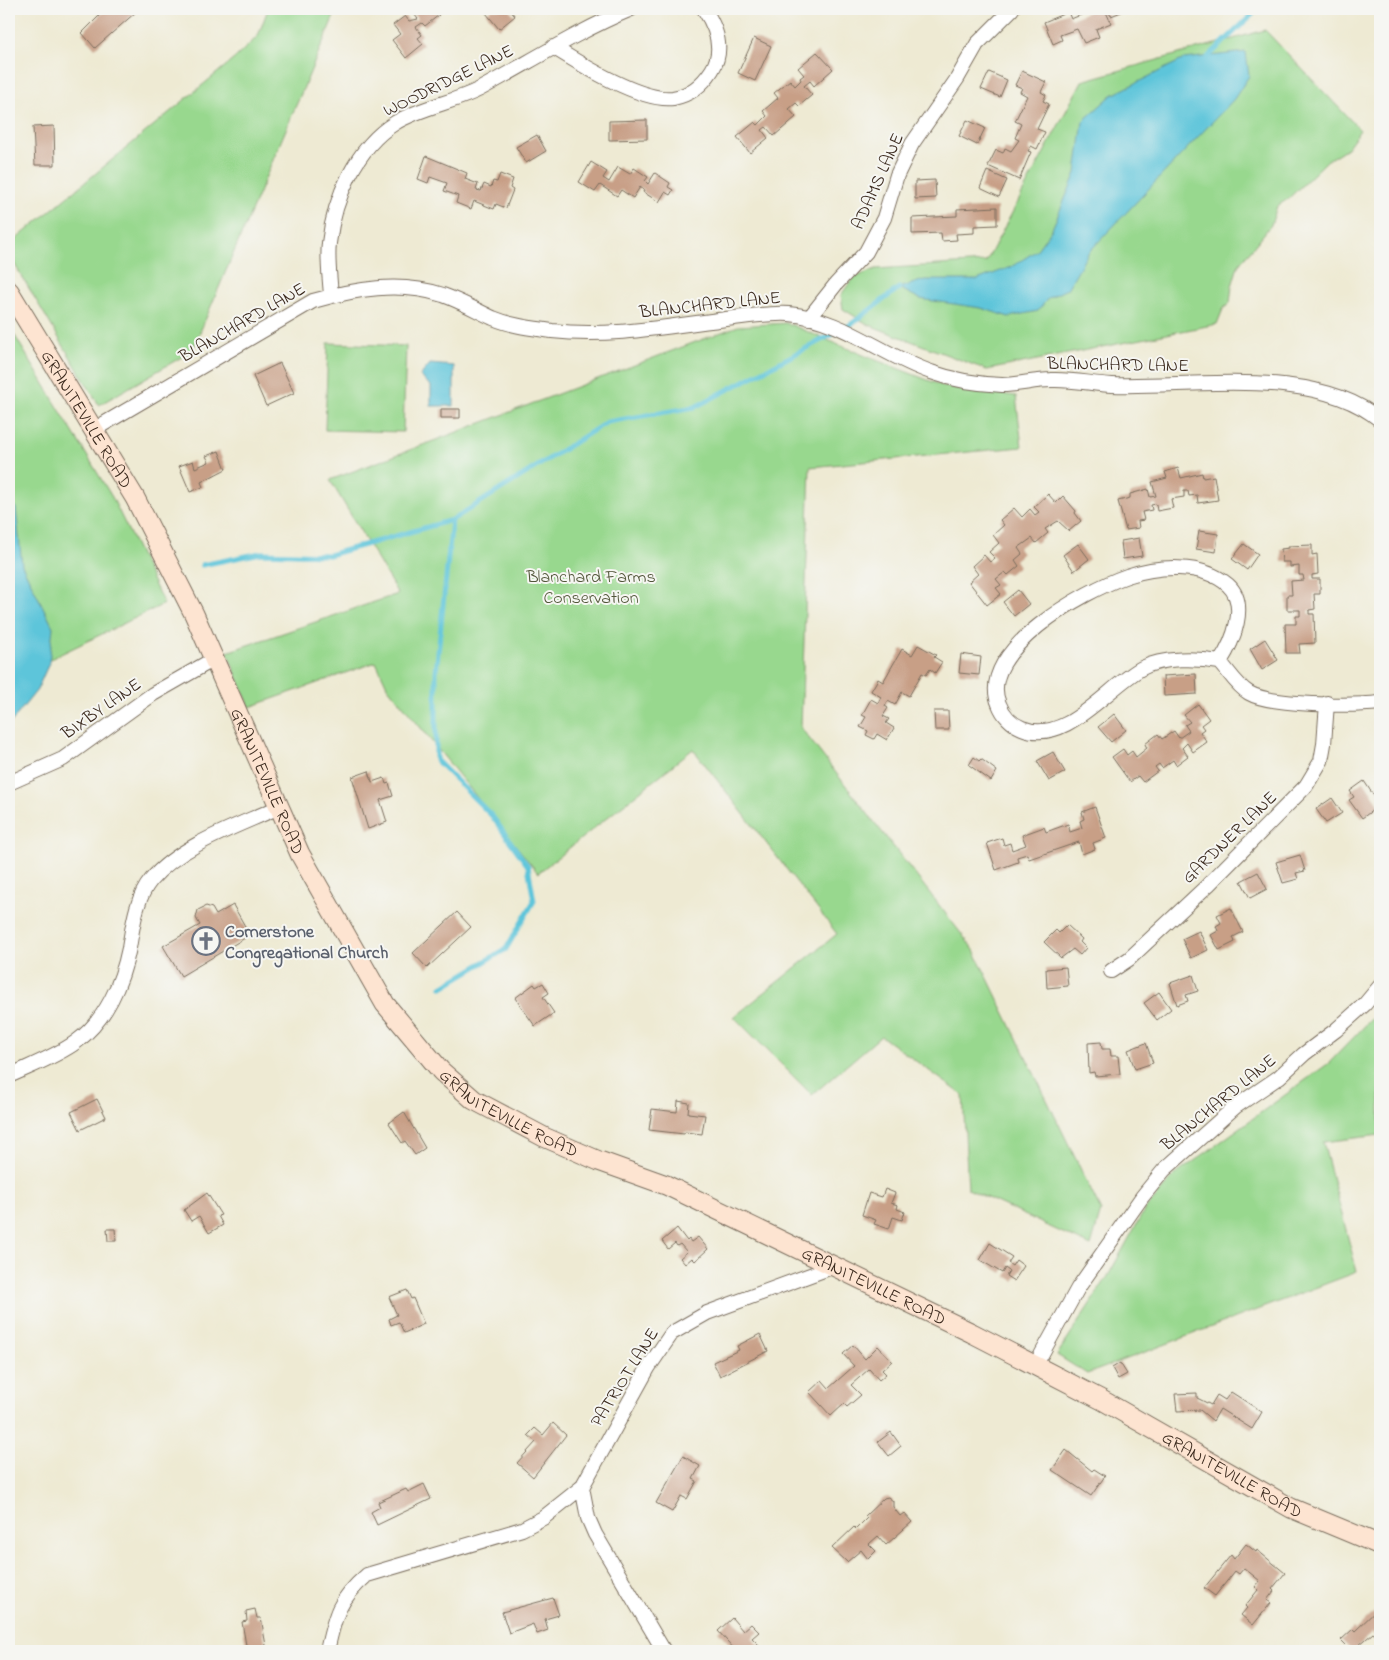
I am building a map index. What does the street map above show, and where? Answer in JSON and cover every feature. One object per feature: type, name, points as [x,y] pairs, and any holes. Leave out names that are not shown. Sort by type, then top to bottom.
[{"type":"main road","name":"GRANITEVILLE ROAD","points":[[9,291],[95,429],[140,507],[194,614],[300,854],[385,1004],[441,1071],[469,1096],[544,1137],[599,1161],[666,1184],[832,1267],[972,1333],[1102,1400],[1291,1508],[1380,1545]]},
{"type":"street","name":"WOODRIDGE LANE","points":[[331,296],[329,244],[346,182],[360,157],[395,123],[464,98],[591,26],[631,9]]},
{"type":"street","points":[[554,47],[586,68],[616,82],[650,95],[672,98],[702,84],[714,66],[719,44],[713,23],[704,9]]},
{"type":"street","name":"ADAMS LANE","points":[[809,318],[836,284],[866,252],[884,218],[897,175],[912,144],[957,79],[977,44],[1012,9]]},
{"type":"street","name":"BLANCHARD LANE","points":[[95,429],[312,301],[356,290],[406,287],[440,294],[494,318],[523,327],[559,332],[595,333],[650,329],[728,319],[789,314],[809,318],[847,331],[906,362],[956,379],[1002,385],[1053,380],[1112,385],[1257,384],[1310,387],[1353,402],[1380,420]]},
{"type":"street","points":[[1220,662],[1234,631],[1237,598],[1234,591],[1221,579],[1191,568],[1141,572],[1097,589],[1032,632],[1006,658],[997,675],[996,694],[1002,710],[1011,721],[1022,728],[1040,732],[1065,725],[1077,718],[1142,668],[1166,662],[1208,660],[1220,662],[1243,689],[1262,699],[1356,706],[1380,703]]},
{"type":"street","name":"BIXBY LANE","points":[[9,784],[63,759],[153,694],[214,660]]},
{"type":"street","name":"GARDNER LANE","points":[[1111,971],[1129,959],[1208,885],[1301,792],[1321,761],[1327,703]]},
{"type":"street","points":[[9,1076],[75,1043],[93,1028],[115,992],[126,966],[141,896],[151,881],[166,866],[180,855],[279,807]]},
{"type":"street","name":"BLANCHARD LANE","points":[[1036,1366],[1078,1288],[1142,1197],[1164,1170],[1235,1107],[1279,1077],[1304,1054],[1336,1030],[1365,1004],[1380,986]]},
{"type":"street","name":"PATRIOT LANE","points":[[327,1651],[334,1620],[348,1592],[367,1575],[522,1529],[543,1518],[582,1487],[648,1368],[672,1333],[707,1313],[832,1267]]},
{"type":"street","points":[[582,1487],[588,1518],[595,1534],[664,1651]]},
{"type":"green space","points":[[268,9],[337,9],[192,351],[99,405],[9,255],[9,245],[234,59],[258,36]]},
{"type":"green space","points":[[1265,30],[1360,130],[1347,148],[1328,160],[1288,199],[1277,206],[1271,225],[1238,266],[1232,286],[1230,303],[1223,309],[1217,324],[987,370],[869,325],[843,309],[841,295],[853,278],[876,269],[986,262],[1082,81]]},
{"type":"green space","name":"Blanchard Farms Conservation","points":[[787,323],[946,387],[1016,396],[1022,447],[810,467],[801,728],[974,950],[1101,1211],[1091,1246],[968,1189],[963,1095],[881,1036],[812,1095],[734,1017],[837,934],[693,749],[538,873],[387,686],[376,662],[250,707],[227,652],[398,594],[330,480],[738,326]]},
{"type":"green space","points":[[9,326],[112,497],[164,604],[9,679]]},
{"type":"green space","points":[[328,343],[406,346],[403,432],[325,430]]},
{"type":"green space","points":[[1380,1010],[1380,1135],[1323,1142],[1357,1272],[1087,1374],[1057,1355],[1108,1276],[1144,1211],[1175,1175],[1329,1063]]},
{"type":"water","points":[[1246,52],[1249,76],[1234,99],[1088,253],[1067,289],[1048,298],[1038,311],[1009,317],[981,308],[920,299],[899,288],[924,280],[977,280],[1011,267],[1036,251],[1052,229],[1076,173],[1083,121],[1112,95],[1184,59]]},
{"type":"water","points":[[430,364],[454,366],[454,406],[431,406],[431,386],[420,376]]},
{"type":"water","points":[[9,500],[16,508],[22,565],[53,627],[49,663],[37,690],[9,725]]},
{"type":"building","points":[[106,9],[133,9],[136,12],[95,48],[82,33]]},
{"type":"building","points":[[410,9],[434,9],[439,15],[425,26],[422,23],[416,27],[422,35],[418,38],[423,44],[406,58],[392,40],[400,34],[393,25],[405,16],[409,21],[418,19]]},
{"type":"building","points":[[492,9],[509,9],[515,16],[499,29],[486,13]]},
{"type":"building","points":[[1086,9],[1129,9],[1111,16],[1108,11],[1106,12],[1111,23],[1096,29],[1099,37],[1084,43],[1077,29],[1060,35],[1062,40],[1053,44],[1044,22],[1068,12],[1071,19],[1088,12]]},
{"type":"building","points":[[754,38],[771,46],[755,81],[738,73]]},
{"type":"building","points":[[817,52],[833,69],[814,86],[810,81],[804,86],[812,95],[799,106],[796,103],[789,109],[796,117],[774,136],[766,127],[762,130],[768,138],[750,153],[737,137],[755,122],[758,125],[767,116],[763,111],[778,98],[774,93],[790,80],[795,86],[801,80],[800,78],[804,75],[798,68]]},
{"type":"building","points":[[1022,71],[1046,82],[1041,92],[1046,95],[1043,101],[1049,104],[1037,129],[1045,132],[1037,149],[1031,146],[1028,151],[1031,152],[1019,180],[988,166],[996,150],[1003,153],[1005,148],[1011,151],[1019,140],[1015,138],[1021,124],[1015,121],[1027,96],[1020,92],[1022,88],[1015,85]]},
{"type":"building","points":[[989,72],[1007,80],[1000,97],[981,89]]},
{"type":"building","points":[[647,120],[647,139],[609,140],[609,121]]},
{"type":"building","points":[[967,120],[985,128],[977,145],[959,136]]},
{"type":"building","points":[[54,126],[55,165],[35,165],[33,127]]},
{"type":"building","points":[[537,135],[546,151],[526,163],[516,147]]},
{"type":"building","points":[[426,156],[467,173],[465,179],[478,184],[476,190],[481,191],[484,184],[491,187],[493,181],[497,182],[500,174],[513,179],[510,188],[513,190],[506,208],[496,204],[494,209],[474,201],[471,209],[456,203],[458,196],[444,191],[447,183],[430,177],[428,183],[418,179]]},
{"type":"building","points":[[591,162],[607,172],[603,178],[609,182],[618,167],[630,174],[634,168],[648,177],[645,181],[648,184],[655,173],[670,183],[668,187],[673,190],[670,195],[665,192],[659,202],[643,192],[644,190],[640,187],[633,198],[621,190],[617,196],[600,185],[595,192],[579,182]]},
{"type":"building","points":[[987,171],[1007,180],[999,197],[980,188]]},
{"type":"building","points":[[935,180],[936,198],[915,199],[915,181]]},
{"type":"building","points":[[997,207],[997,225],[974,226],[974,233],[956,234],[957,240],[942,241],[941,233],[912,234],[912,218],[957,216],[957,209]]},
{"type":"building","points":[[280,363],[294,393],[266,406],[253,376]]},
{"type":"building","points":[[441,409],[460,409],[460,418],[441,418]]},
{"type":"building","points":[[219,451],[226,469],[201,482],[203,487],[190,492],[179,466],[193,461],[195,468],[209,462],[206,456]]},
{"type":"building","points":[[1178,468],[1181,478],[1202,473],[1203,478],[1214,476],[1218,500],[1198,503],[1197,495],[1189,496],[1188,491],[1184,491],[1184,497],[1171,499],[1173,508],[1157,511],[1156,504],[1151,505],[1152,510],[1142,512],[1144,520],[1138,521],[1139,528],[1126,530],[1118,501],[1130,498],[1130,494],[1148,489],[1150,497],[1156,496],[1152,482],[1167,478],[1165,472]]},
{"type":"building","points":[[1048,494],[1056,503],[1063,496],[1076,511],[1075,513],[1081,521],[1069,531],[1058,521],[1045,529],[1048,533],[1036,543],[1032,538],[1018,548],[1022,554],[1015,560],[1019,566],[1008,575],[1005,572],[996,579],[1001,585],[996,588],[1001,594],[987,605],[969,582],[978,574],[972,566],[984,555],[990,562],[995,558],[989,552],[999,543],[993,535],[1004,525],[1000,520],[1014,508],[1022,517],[1030,509],[1035,515],[1039,512],[1034,507]]},
{"type":"building","points":[[1199,531],[1218,534],[1216,552],[1196,549]]},
{"type":"building","points":[[1139,538],[1142,556],[1123,559],[1121,541]]},
{"type":"building","points":[[1078,544],[1089,559],[1074,571],[1063,555]]},
{"type":"building","points":[[1244,544],[1258,554],[1247,570],[1232,559]]},
{"type":"building","points":[[1312,545],[1312,555],[1317,554],[1318,574],[1312,575],[1312,579],[1320,579],[1320,594],[1314,594],[1315,609],[1309,610],[1309,614],[1314,614],[1315,643],[1299,644],[1300,653],[1286,653],[1285,624],[1296,624],[1296,616],[1300,616],[1300,610],[1287,610],[1287,595],[1292,595],[1291,581],[1304,580],[1303,575],[1299,575],[1299,566],[1290,567],[1290,562],[1282,562],[1281,549],[1289,548],[1289,546]]},
{"type":"building","points":[[1018,590],[1029,604],[1014,616],[1003,602]]},
{"type":"building","points":[[1265,639],[1278,660],[1262,670],[1250,649]]},
{"type":"building","points":[[918,645],[936,655],[934,657],[942,662],[935,673],[930,669],[926,675],[922,673],[909,696],[902,692],[895,705],[888,701],[885,706],[888,708],[883,716],[889,719],[886,723],[894,728],[887,740],[877,734],[874,739],[866,735],[868,731],[860,727],[866,717],[862,715],[871,699],[878,703],[881,697],[871,691],[878,679],[883,682],[902,649],[912,655]]},
{"type":"building","points":[[961,654],[981,657],[979,675],[959,673]]},
{"type":"building","points":[[1196,674],[1197,694],[1164,696],[1163,676]]},
{"type":"building","points":[[1198,704],[1209,719],[1201,725],[1204,729],[1200,732],[1207,742],[1193,752],[1187,743],[1182,748],[1188,756],[1176,765],[1173,760],[1162,768],[1159,764],[1155,767],[1158,771],[1143,782],[1138,776],[1130,782],[1112,757],[1123,749],[1127,755],[1132,751],[1136,757],[1147,748],[1145,744],[1158,734],[1162,739],[1174,731],[1179,738],[1189,731],[1185,725],[1190,722],[1184,715]]},
{"type":"building","points":[[934,711],[948,711],[949,730],[935,730]]},
{"type":"building","points":[[1114,714],[1126,730],[1111,742],[1098,727]]},
{"type":"building","points":[[1053,752],[1065,772],[1049,781],[1037,761]]},
{"type":"building","points":[[974,757],[979,761],[981,759],[997,771],[991,781],[969,765]]},
{"type":"building","points":[[369,771],[372,782],[384,778],[386,784],[389,783],[393,796],[380,800],[387,822],[368,829],[352,777]]},
{"type":"building","points":[[1364,781],[1380,805],[1362,818],[1349,800],[1354,797],[1350,791]]},
{"type":"building","points":[[1332,798],[1342,813],[1326,823],[1316,809]]},
{"type":"building","points":[[1095,807],[1106,838],[1093,843],[1095,849],[1082,854],[1079,842],[1029,859],[1027,854],[1017,857],[1018,862],[996,870],[987,843],[1002,838],[1004,845],[1010,843],[1012,850],[1026,845],[1022,835],[1044,827],[1046,832],[1068,824],[1070,832],[1082,828],[1080,821],[1084,819],[1082,812]]},
{"type":"building","points":[[1300,855],[1305,871],[1296,873],[1298,879],[1283,883],[1276,862]]},
{"type":"building","points":[[1258,872],[1267,889],[1250,898],[1241,881]]},
{"type":"building","name":"Cornerstone Congregational Church","points":[[233,905],[250,935],[181,976],[163,946],[200,925],[196,918],[198,910],[206,906],[212,908],[216,915]]},
{"type":"building","points":[[1231,908],[1243,932],[1233,937],[1235,942],[1219,950],[1211,935],[1218,931],[1216,926],[1221,923],[1217,915]]},
{"type":"building","points":[[457,912],[471,927],[427,968],[413,953]]},
{"type":"building","points":[[1067,925],[1082,939],[1080,942],[1086,948],[1080,955],[1073,949],[1061,958],[1044,942],[1056,930],[1059,933]]},
{"type":"building","points":[[1199,931],[1208,950],[1191,958],[1182,939]]},
{"type":"building","points":[[1066,967],[1068,986],[1047,988],[1046,969]]},
{"type":"building","points":[[1193,975],[1198,991],[1186,995],[1188,1001],[1177,1005],[1170,983]]},
{"type":"building","points":[[543,983],[549,993],[543,997],[554,1013],[535,1026],[515,998],[534,984],[536,987]]},
{"type":"building","points":[[1159,992],[1171,1009],[1157,1020],[1144,1003]]},
{"type":"building","points":[[1101,1042],[1102,1049],[1110,1049],[1111,1056],[1118,1056],[1120,1074],[1095,1076],[1094,1072],[1089,1073],[1088,1043]]},
{"type":"building","points":[[1146,1043],[1153,1063],[1135,1069],[1128,1050]]},
{"type":"building","points":[[97,1099],[106,1117],[80,1130],[71,1112]]},
{"type":"building","points":[[678,1101],[689,1103],[688,1113],[705,1115],[702,1134],[649,1130],[652,1109],[677,1112]]},
{"type":"building","points":[[404,1112],[425,1148],[415,1155],[405,1141],[402,1143],[389,1123]]},
{"type":"building","points":[[885,1189],[895,1193],[891,1203],[898,1205],[897,1209],[905,1212],[902,1220],[893,1217],[889,1229],[874,1224],[876,1220],[862,1215],[869,1193],[882,1197]]},
{"type":"building","points":[[207,1193],[221,1215],[218,1216],[223,1225],[209,1233],[199,1216],[191,1221],[184,1210]]},
{"type":"building","points":[[677,1228],[687,1241],[689,1239],[691,1242],[698,1237],[708,1249],[695,1261],[692,1258],[685,1264],[680,1258],[687,1252],[680,1244],[677,1246],[675,1243],[668,1249],[662,1241]]},
{"type":"building","points":[[107,1229],[115,1229],[116,1241],[108,1241]]},
{"type":"building","points":[[990,1243],[1012,1257],[1008,1263],[1012,1266],[1016,1260],[1024,1266],[1014,1281],[1006,1276],[1009,1271],[1005,1268],[1002,1273],[980,1260]]},
{"type":"building","points":[[407,1290],[411,1299],[413,1298],[424,1324],[404,1333],[399,1322],[391,1325],[389,1319],[397,1315],[389,1297]]},
{"type":"building","points":[[760,1334],[768,1351],[720,1376],[713,1362],[739,1350],[737,1346]]},
{"type":"building","points":[[853,1345],[865,1359],[878,1346],[892,1361],[882,1370],[886,1374],[879,1380],[869,1369],[851,1385],[861,1395],[847,1407],[844,1404],[831,1416],[809,1392],[822,1380],[829,1388],[854,1366],[843,1354]]},
{"type":"building","points":[[1120,1363],[1127,1374],[1118,1379],[1112,1368]]},
{"type":"building","points":[[1231,1392],[1262,1412],[1252,1429],[1220,1409],[1213,1421],[1200,1410],[1177,1411],[1175,1394],[1197,1393],[1197,1398],[1211,1405],[1217,1395],[1225,1400]]},
{"type":"building","points":[[553,1423],[566,1435],[533,1477],[517,1463],[536,1442],[528,1435],[535,1428],[543,1435]]},
{"type":"building","points":[[891,1432],[901,1446],[889,1456],[878,1442]]},
{"type":"building","points":[[1066,1450],[1092,1471],[1094,1469],[1105,1476],[1091,1496],[1052,1470]]},
{"type":"building","points":[[683,1456],[700,1466],[693,1479],[697,1481],[687,1499],[681,1496],[672,1512],[656,1503]]},
{"type":"building","points":[[424,1484],[431,1499],[377,1525],[371,1512],[380,1507],[378,1502],[406,1489],[408,1492]]},
{"type":"building","points":[[888,1497],[893,1501],[893,1507],[900,1516],[904,1513],[912,1522],[886,1545],[878,1536],[869,1544],[876,1551],[868,1559],[861,1550],[847,1562],[832,1548],[854,1527],[856,1529],[867,1518],[865,1516],[884,1498]]},
{"type":"building","points":[[1246,1544],[1256,1552],[1257,1550],[1285,1573],[1272,1589],[1274,1591],[1267,1600],[1271,1603],[1253,1625],[1241,1615],[1247,1608],[1245,1606],[1258,1590],[1255,1587],[1260,1581],[1244,1568],[1239,1574],[1235,1571],[1215,1596],[1204,1588],[1231,1555],[1234,1559]]},
{"type":"building","points":[[553,1598],[559,1615],[545,1619],[548,1630],[537,1634],[533,1624],[509,1633],[502,1612]]},
{"type":"building","points":[[1380,1607],[1380,1639],[1373,1633],[1352,1651],[1341,1640],[1353,1629],[1355,1631]]},
{"type":"building","points":[[255,1609],[257,1618],[261,1618],[267,1651],[247,1651],[242,1622],[247,1621],[246,1611]]},
{"type":"building","points":[[732,1618],[743,1631],[751,1624],[759,1632],[752,1638],[765,1651],[736,1651],[718,1631]]},
{"type":"waterway","points":[[1208,57],[1258,9]]},
{"type":"waterway","points":[[202,565],[261,553],[329,555],[452,520],[607,422],[695,407],[850,325],[899,288]]},
{"type":"waterway","points":[[442,987],[506,949],[534,901],[528,866],[492,816],[436,760],[436,672],[452,520]]},
{"type":"place","name":"Cornerstone Congregational Church","points":[[206,941]]}]
